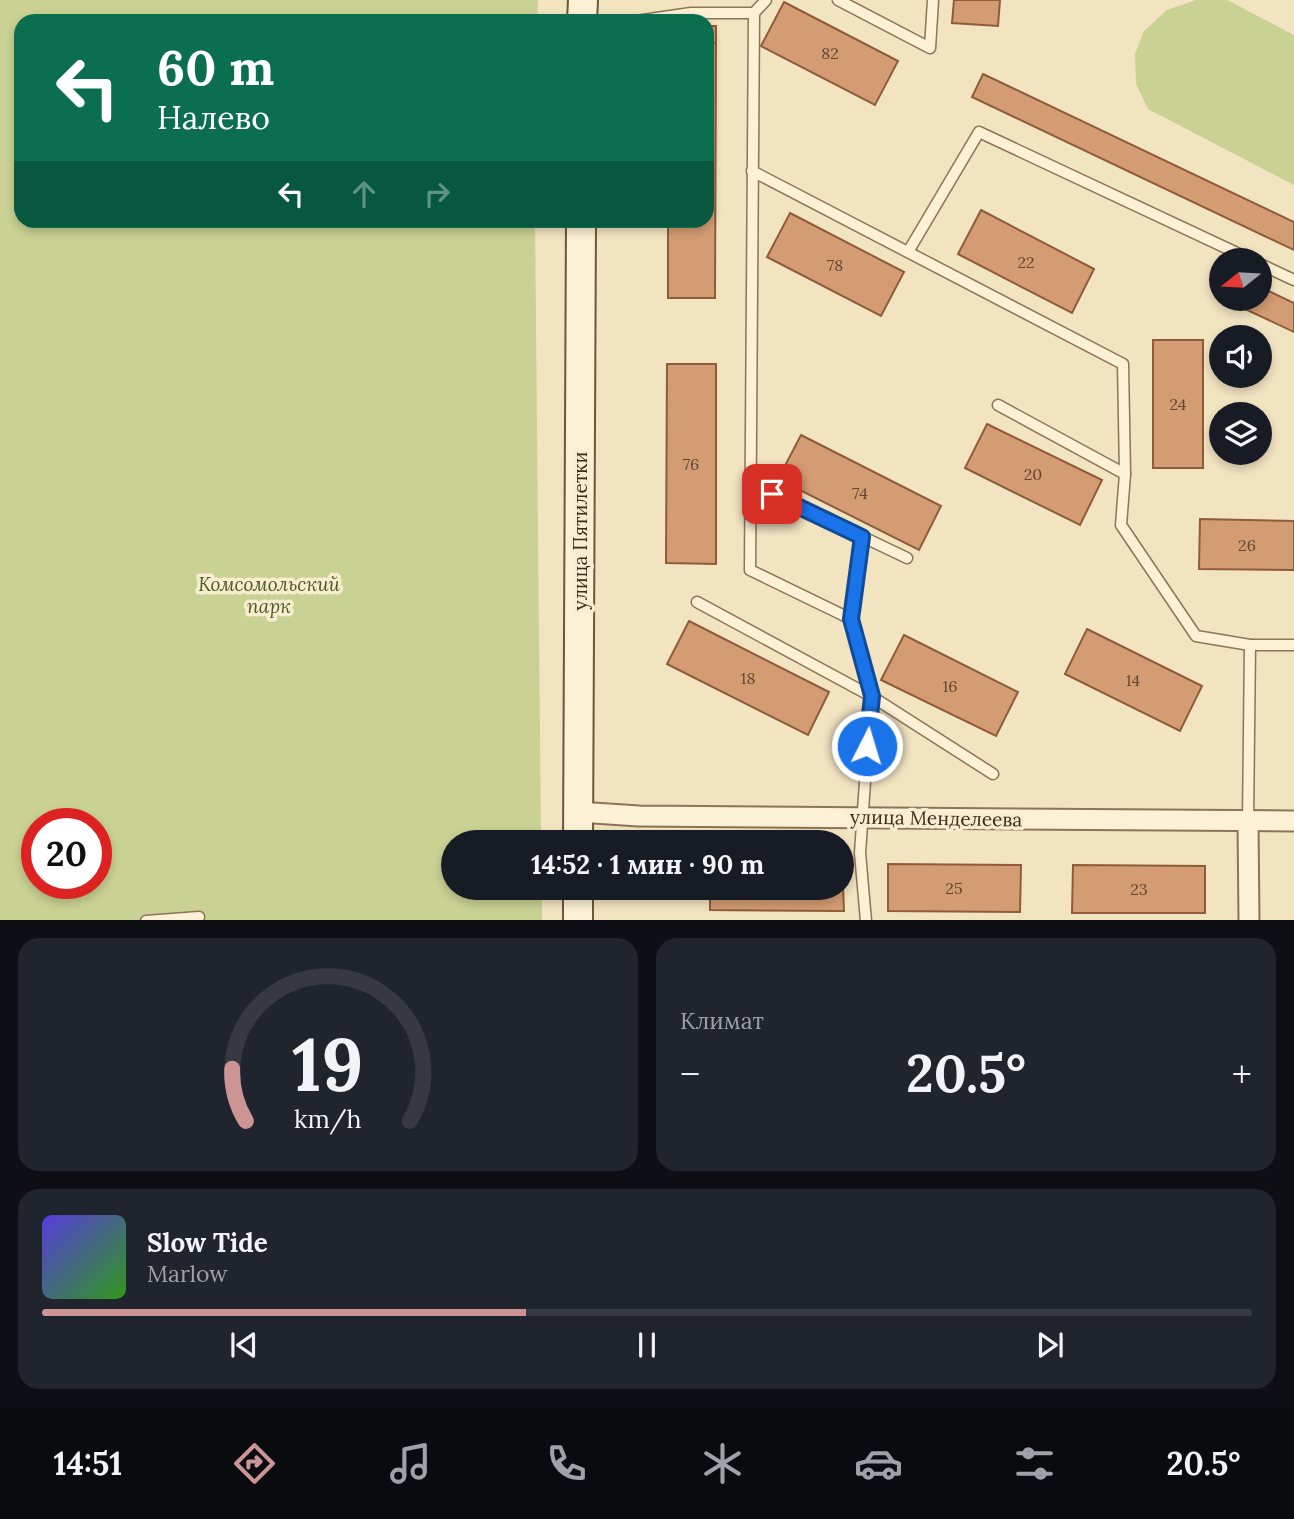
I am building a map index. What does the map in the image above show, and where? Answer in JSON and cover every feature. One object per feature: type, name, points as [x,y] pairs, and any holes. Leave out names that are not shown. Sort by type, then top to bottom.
[{"type":"main road","name":"улица Пятилетки","points":[[578,830],[581,228]]},
{"type":"main road","points":[[578,900],[578,920]]},
{"type":"street","name":"улица Менделеева","points":[[578,812],[861,818],[1294,821]]},
{"type":"street","points":[[1248,821],[1249,920]]},
{"type":"lane","points":[[691,0],[691,13]]},
{"type":"lane","points":[[766,0],[754,13],[750,570],[851,619]]},
{"type":"lane","points":[[838,0],[930,48],[933,0]]},
{"type":"lane","points":[[684,14],[754,13]]},
{"type":"lane","points":[[908,252],[979,132],[1226,248]]},
{"type":"lane","points":[[752,171],[1123,364],[1125,474],[1121,525],[1196,636],[1250,645],[1294,645]]},
{"type":"lane","points":[[1272,270],[1294,280]]},
{"type":"lane","points":[[998,405],[1125,474]]},
{"type":"lane","points":[[750,483],[907,558]]},
{"type":"lane","points":[[862,537],[851,619],[872,696],[860,853],[866,920]]},
{"type":"lane","points":[[697,602],[872,696],[993,774]]},
{"type":"lane","points":[[1248,821],[1250,645]]},
{"type":"lane","points":[[146,920],[199,917]]},
{"type":"green space","name":"Комсомольский парк","points":[[0,0],[538,0],[537,14],[14,14],[14,228],[535,228],[541,830],[441,830],[441,900],[542,900],[542,920],[0,920]]},
{"type":"green space","points":[[1196,0],[1227,0],[1294,35],[1294,185],[1148,109],[1136,84],[1135,54],[1144,31],[1167,10]]},
{"type":"building","points":[[954,0],[1000,0],[998,26],[952,23]]},
{"type":"building","points":[[784,2],[898,61],[875,105],[761,46]]},
{"type":"building","points":[[714,26],[716,26],[714,43]]},
{"type":"building","points":[[716,43],[715,298],[668,298],[668,228],[714,228]]},
{"type":"building","points":[[983,74],[1294,222],[1294,250],[972,97]]},
{"type":"building","points":[[981,210],[1094,269],[1072,313],[958,254]]},
{"type":"building","points":[[790,213],[904,272],[881,316],[767,257]]},
{"type":"building","points":[[1272,293],[1294,303],[1294,332],[1251,312],[1272,312]]},
{"type":"building","points":[[1153,340],[1203,340],[1203,468],[1153,468]]},
{"type":"building","points":[[667,364],[716,364],[716,564],[666,563]]},
{"type":"building","points":[[987,424],[1102,480],[1080,525],[965,468]]},
{"type":"building","points":[[801,435],[941,506],[919,550],[778,479]]},
{"type":"building","points":[[1200,519],[1294,521],[1294,570],[1199,569]]},
{"type":"building","points":[[689,621],[829,692],[808,735],[667,664]]},
{"type":"building","points":[[1087,629],[1202,686],[1180,731],[1065,674]]},
{"type":"building","points":[[904,635],[1018,692],[996,736],[881,680]]},
{"type":"building","points":[[888,864],[1021,865],[1020,912],[888,911]]},
{"type":"building","points":[[1073,865],[1205,866],[1205,913],[1072,913]]},
{"type":"building","points":[[710,900],[844,900],[844,911],[710,910]]},
{"type":"route","points":[[772,494],[862,537],[851,619],[872,696],[867,746]]}]
